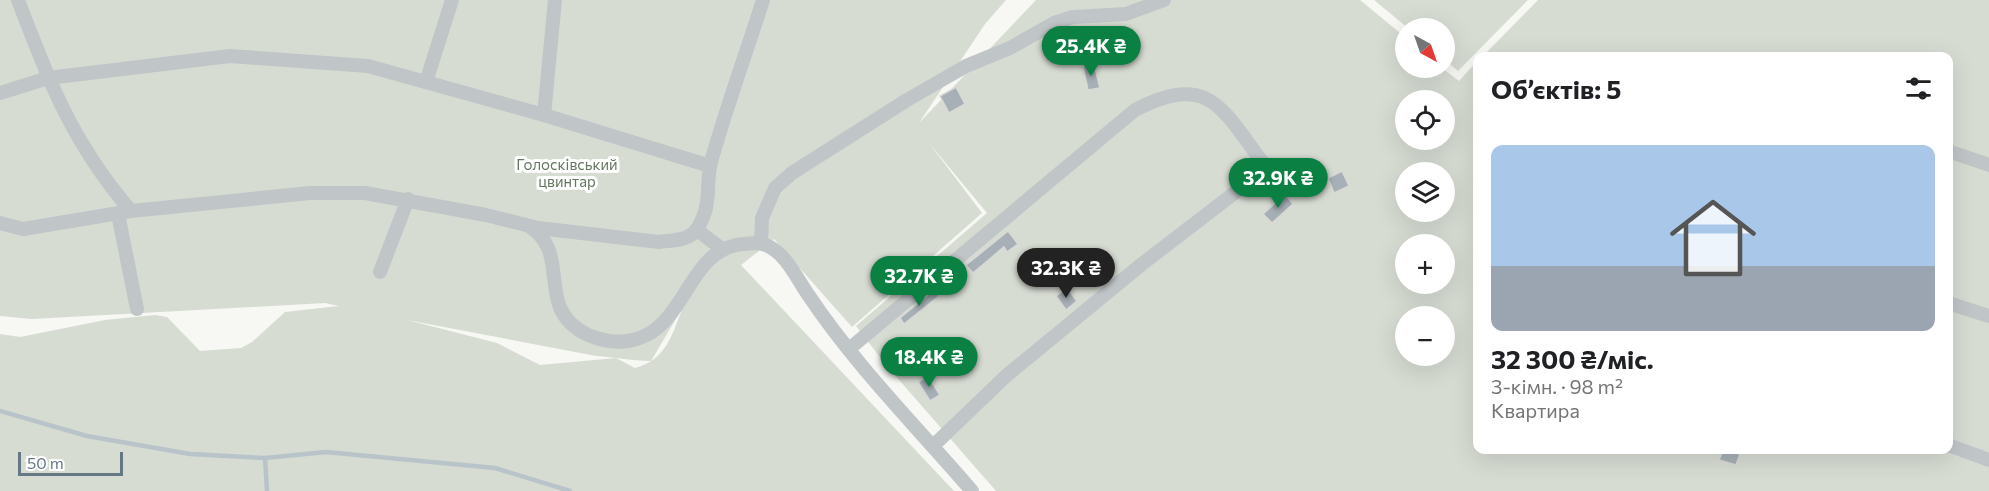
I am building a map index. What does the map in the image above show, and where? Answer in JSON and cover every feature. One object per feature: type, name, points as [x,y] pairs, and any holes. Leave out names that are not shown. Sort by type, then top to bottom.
[{"type":"street","points":[[18,0],[48,78],[81,144],[124,212],[137,309]]},
{"type":"street","points":[[426,82],[452,0]]},
{"type":"street","points":[[544,115],[555,0]]},
{"type":"street","points":[[0,223],[23,229],[124,212],[310,193],[364,193],[527,225],[659,242],[685,238],[696,230],[709,195],[710,166],[763,0]]},
{"type":"street","points":[[761,243],[762,218],[775,188],[806,164],[907,100],[966,66],[1010,48],[1054,23],[1073,17],[1126,14],[1164,0]]},
{"type":"street","points":[[0,93],[48,78],[231,56],[368,66],[544,115],[710,166]]},
{"type":"street","points":[[849,349],[1135,110],[1161,96],[1184,92],[1202,96],[1217,105],[1267,168],[1142,264],[1006,376],[933,446]]},
{"type":"street","points":[[1953,153],[1989,165]]},
{"type":"street","points":[[380,272],[408,200]]},
{"type":"street","points":[[527,225],[547,245],[552,263],[556,298],[562,314],[577,328],[605,340],[639,339],[662,327],[704,266],[722,249],[733,245],[761,243],[781,255],[849,349],[972,491]]},
{"type":"street","points":[[696,230],[722,249]]},
{"type":"street","points":[[1953,305],[1989,316]]},
{"type":"street","points":[[1953,447],[1989,460]]},
{"type":"green space","name":"Голосківський цвинтар","points":[[0,0],[1006,0],[985,24],[919,123],[1036,0],[1360,0],[1395,29],[1395,78],[1455,78],[1459,81],[1473,65],[1473,454],[1953,454],[1953,52],[1487,52],[1538,0],[1989,0],[1989,491],[996,491],[886,365],[856,326],[987,213],[929,143],[982,213],[852,327],[774,239],[741,265],[954,491],[0,491],[0,334],[20,337],[105,320],[155,315],[167,317],[200,351],[241,348],[252,342],[285,312],[339,306],[325,303],[32,319],[0,316]],"holes":[[[683,307],[661,353],[651,361]],[[407,320],[596,356],[651,361],[635,368],[616,358],[540,365],[497,343]]]},
{"type":"green space","points":[[1374,0],[1528,0],[1477,52],[1473,52],[1473,56],[1458,71],[1455,68],[1455,18],[1396,18]]},
{"type":"building","points":[[1094,64],[1100,88],[1088,90],[1083,67]]},
{"type":"building","points":[[956,87],[965,104],[949,113],[940,96]]},
{"type":"building","points":[[1342,171],[1349,186],[1334,193],[1328,178]]},
{"type":"building","points":[[1285,194],[1293,204],[1272,223],[1263,214]]},
{"type":"building","points":[[1008,231],[1018,244],[1007,252],[1004,247],[973,273],[966,265]]},
{"type":"building","points":[[1067,288],[1077,301],[1066,310],[1056,296]]},
{"type":"building","points":[[934,290],[939,296],[904,324],[900,318]]},
{"type":"building","points":[[928,376],[940,395],[930,401],[918,382]]},
{"type":"building","points":[[1721,454],[1740,454],[1736,465],[1719,460]]},
{"type":"waterway","points":[[0,411],[87,436],[190,454],[265,458],[326,452],[495,468],[570,491]]},
{"type":"waterway","points":[[265,458],[267,491]]}]
